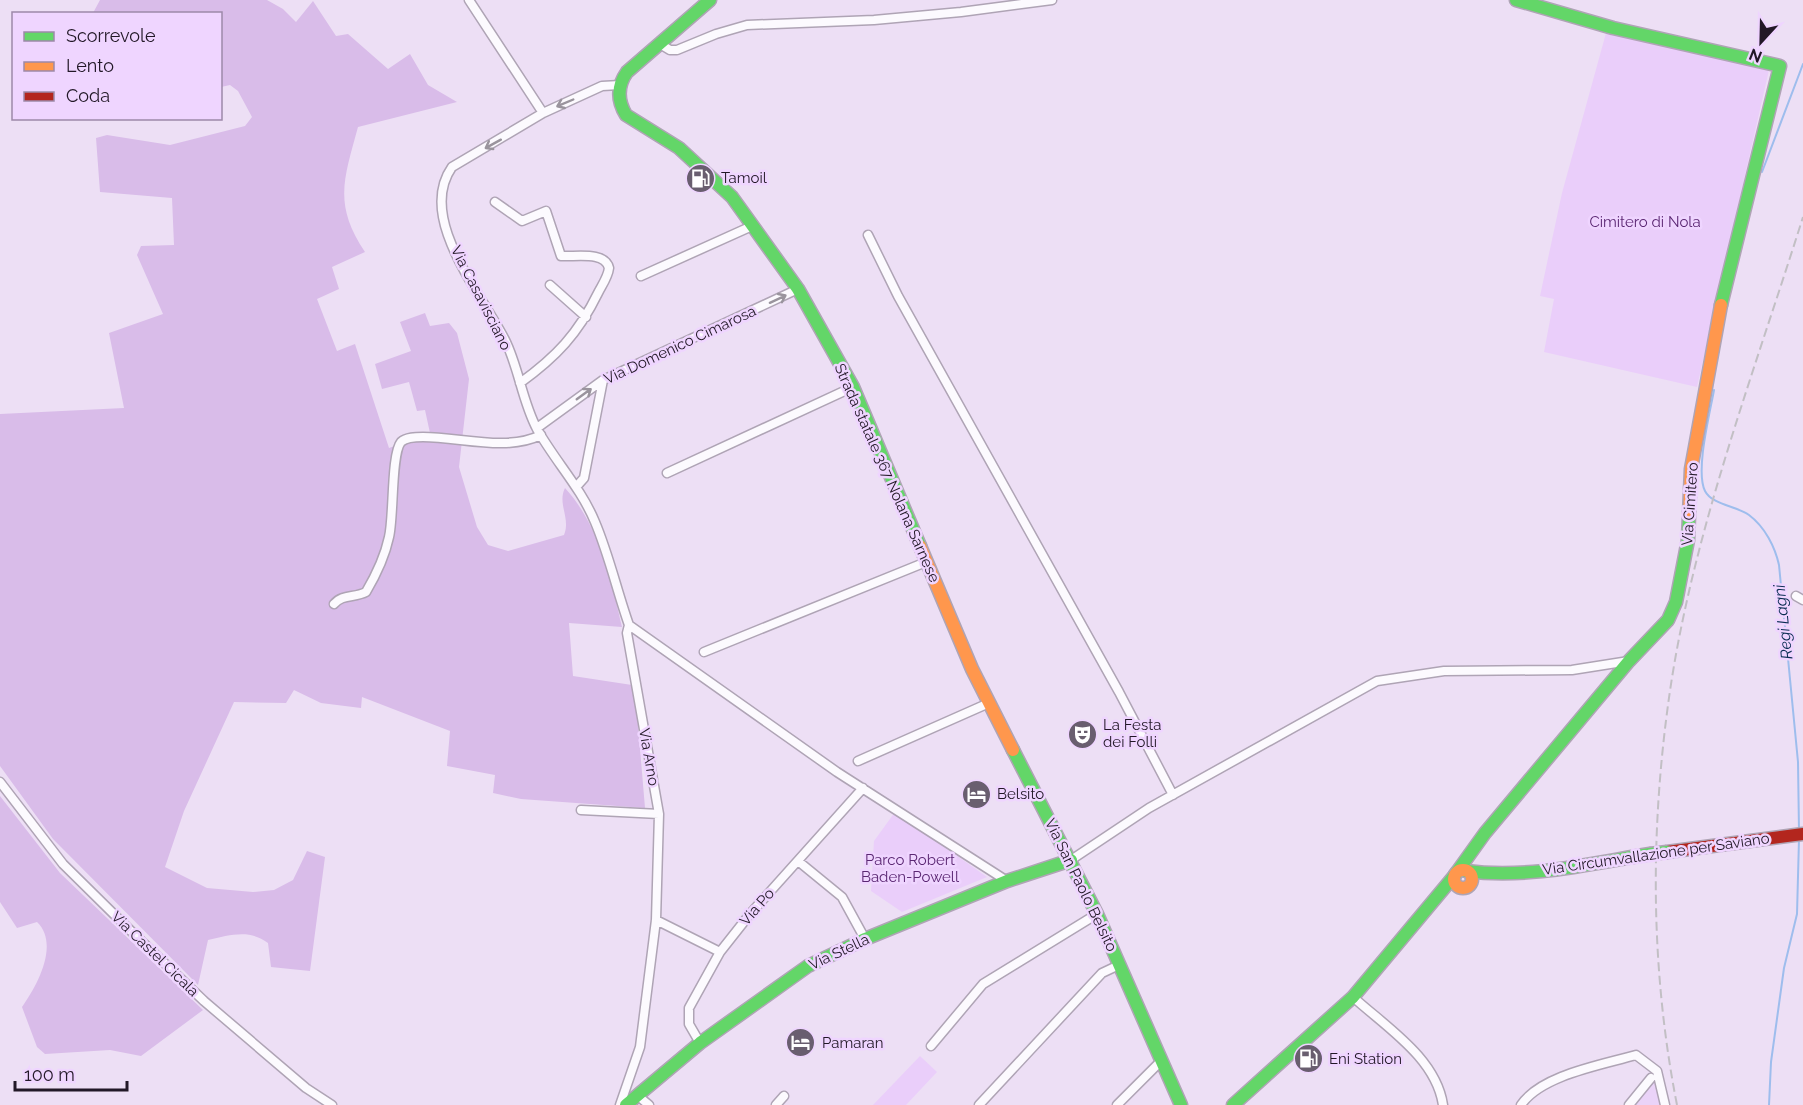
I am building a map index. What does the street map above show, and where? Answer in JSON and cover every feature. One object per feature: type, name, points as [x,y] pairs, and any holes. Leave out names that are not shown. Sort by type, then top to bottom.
[{"type":"main road","points":[[620,85],[625,73],[710,0]]},
{"type":"main road","name":"Via Cimitero","points":[[1459,872],[1472,850],[1629,661],[1668,620],[1676,602],[1689,540],[1690,469],[1723,296],[1780,66],[1613,28],[1516,0]]},
{"type":"main road","name":"Strada statale 367 Nolana Sarnese","points":[[620,85],[619,102],[626,115],[679,148],[732,197],[798,289],[853,387],[972,669]]},
{"type":"main road","name":"Via San Paolo Belsito","points":[[972,669],[1097,914],[1177,1103]]},
{"type":"main road","name":"Via Circumvallazione per Saviano","points":[[1233,1105],[1353,997],[1424,914],[1443,886],[1459,872],[1509,874],[1797,835]]},
{"type":"main road","name":"Via Stella","points":[[626,1105],[700,1043],[808,966],[865,939],[1007,880],[1071,860]]},
{"type":"main road","points":[[1459,872],[1455,884],[1466,887]]},
{"type":"main road","name":"Via Circumvallazione per Saviano","points":[[1424,914],[1436,903],[1466,887],[1509,874]]},
{"type":"street","points":[[469,0],[543,113]]},
{"type":"street","points":[[660,44],[664,48],[677,50],[716,34],[747,25],[874,20],[1052,0]]},
{"type":"street","name":"Via Casavisciano","points":[[539,431],[505,340],[479,299],[458,256],[440,198],[443,180],[452,167],[543,113],[602,86],[620,85]]},
{"type":"street","points":[[495,202],[522,221],[546,211],[561,256],[595,257],[609,264],[608,273],[586,317],[550,361],[520,383]]},
{"type":"street","points":[[641,276],[752,226]]},
{"type":"street","points":[[868,235],[898,296],[1119,692],[1173,795]]},
{"type":"street","points":[[550,285],[586,317]]},
{"type":"street","name":"Via Domenico Cimarosa","points":[[539,431],[603,380],[798,289]]},
{"type":"street","points":[[576,487],[584,478],[603,380]]},
{"type":"street","points":[[666,473],[853,387]]},
{"type":"street","points":[[334,604],[342,597],[366,592],[384,555],[392,519],[396,479],[394,458],[401,443],[406,439],[423,437],[518,443],[539,431]]},
{"type":"street","name":"Via Arno","points":[[539,431],[576,487],[595,521],[629,625],[627,633],[659,813],[656,920],[638,1059],[621,1105]]},
{"type":"street","points":[[704,652],[926,562]]},
{"type":"street","points":[[629,625],[721,692],[863,788],[1007,880]]},
{"type":"street","points":[[1071,860],[1173,795],[1377,681],[1398,675],[1444,671],[1572,670],[1629,661]]},
{"type":"street","points":[[858,761],[989,703]]},
{"type":"street","name":"Via Castel Cicala","points":[[0,782],[63,864],[135,935],[204,1001],[306,1088],[332,1105]]},
{"type":"street","name":"Via Po","points":[[700,1043],[689,1024],[688,1008],[720,952],[863,788]]},
{"type":"street","points":[[581,810],[659,813]]},
{"type":"street","points":[[1472,850],[1471,864],[1481,874]]},
{"type":"street","points":[[798,861],[842,897],[865,939]]},
{"type":"street","points":[[931,1046],[983,984],[1097,914]]},
{"type":"street","points":[[656,920],[720,952]]},
{"type":"street","points":[[979,1105],[1102,974],[1119,965]]},
{"type":"street","points":[[1353,997],[1427,1066],[1441,1090],[1443,1105]]},
{"type":"street","points":[[1521,1105],[1533,1091],[1550,1081],[1636,1054],[1657,1071],[1665,1105]]},
{"type":"street","points":[[1117,1105],[1160,1062]]},
{"type":"street","points":[[1629,1105],[1651,1078]]},
{"type":"street","points":[[637,1095],[649,1105]]},
{"type":"street","points":[[776,1105],[784,1096]]},
{"type":"shaded area","points":[[100,0],[267,0],[283,9],[296,22],[313,1],[336,36],[348,34],[388,69],[410,54],[428,85],[457,102],[358,127],[344,191],[348,220],[365,252],[332,267],[339,289],[317,299],[337,351],[355,344],[389,448],[430,433],[425,410],[417,411],[409,382],[382,389],[375,364],[411,351],[400,322],[425,313],[430,326],[449,323],[457,333],[469,379],[459,467],[477,527],[488,545],[508,551],[564,535],[566,523],[562,500],[565,488],[587,519],[602,553],[622,627],[569,623],[573,676],[632,685],[637,713],[645,808],[521,799],[493,793],[495,775],[447,766],[450,731],[362,697],[361,708],[321,703],[294,690],[286,703],[234,702],[184,811],[165,867],[207,888],[253,892],[274,890],[293,880],[307,851],[325,857],[310,971],[271,967],[268,943],[254,936],[232,935],[208,940],[198,985],[53,839],[0,766],[0,414],[124,408],[109,333],[163,314],[137,255],[141,246],[174,245],[172,198],[100,192],[96,138],[107,135],[170,145],[245,126],[252,117],[238,91],[230,85],[222,87],[222,12],[94,12]]},
{"type":"shaded area","points":[[0,796],[60,873],[203,1010],[141,1056],[110,1050],[45,1054],[37,1047],[22,1007],[34,988],[44,965],[46,942],[44,931],[37,922],[17,928],[0,902]]},
{"type":"shaded area","points":[[1656,1079],[1662,1105],[1635,1105]]},
{"type":"green space","name":"Cimitero di Nola","points":[[1606,33],[1769,70],[1697,387],[1544,352],[1554,299],[1540,296],[1562,193]]},
{"type":"green space","name":"Parco Robert Baden-Powell","points":[[895,812],[987,877],[902,912],[871,891],[874,841]]},
{"type":"green space","points":[[920,1056],[937,1072],[906,1105],[873,1105]]},
{"type":"waterway","points":[[1762,172],[1803,64]]},
{"type":"waterway","name":"Regi Lagni","points":[[1714,390],[1702,456],[1702,482],[1705,491],[1713,499],[1744,512],[1755,520],[1775,551],[1779,565],[1798,762],[1799,831]]},
{"type":"waterway","name":"Regi Lagni","points":[[1769,1105],[1771,1062],[1784,968],[1797,914],[1799,839]]},
{"type":"railway","points":[[1677,1105],[1662,1006],[1656,905],[1658,805],[1668,705],[1678,643],[1707,520],[1803,217]]},
{"type":"traffic: fast","points":[[710,0],[627,72],[620,88],[623,109],[626,115],[679,148],[732,197],[798,289],[853,387],[920,546]]},
{"type":"traffic: fast","points":[[1516,0],[1613,28],[1780,66],[1721,305]]},
{"type":"traffic: fast","points":[[1457,872],[1485,833],[1629,661],[1668,620],[1676,602],[1688,540],[1689,515]]},
{"type":"traffic: fast","points":[[1013,750],[1097,914],[1181,1105]]},
{"type":"traffic: fast","points":[[1650,854],[1667,852]]},
{"type":"traffic: fast","points":[[1466,871],[1535,872],[1650,854]]},
{"type":"traffic: fast","points":[[626,1105],[700,1043],[808,966],[865,939],[1007,881],[1071,860]]},
{"type":"traffic: fast","points":[[1233,1105],[1353,997],[1455,875]]},
{"type":"traffic: slow","points":[[1689,515],[1691,469],[1721,305]]},
{"type":"traffic: slow","points":[[920,546],[972,669],[1013,750]]},
{"type":"traffic: slow","points":[[1463,870],[1469,873],[1472,879],[1469,885],[1463,888],[1457,885],[1454,879],[1457,873],[1463,870]]},
{"type":"traffic: jam","points":[[1667,852],[1803,834]]},
{"type":"place","name":"Tamoil","points":[[700,178]]},
{"type":"place","name":"La Festa dei Folli","points":[[1082,734]]},
{"type":"place","name":"Belsito","points":[[976,794]]},
{"type":"place","name":"Pamaran","points":[[801,1043]]},
{"type":"place","name":"Eni Station","points":[[1308,1059]]}]
